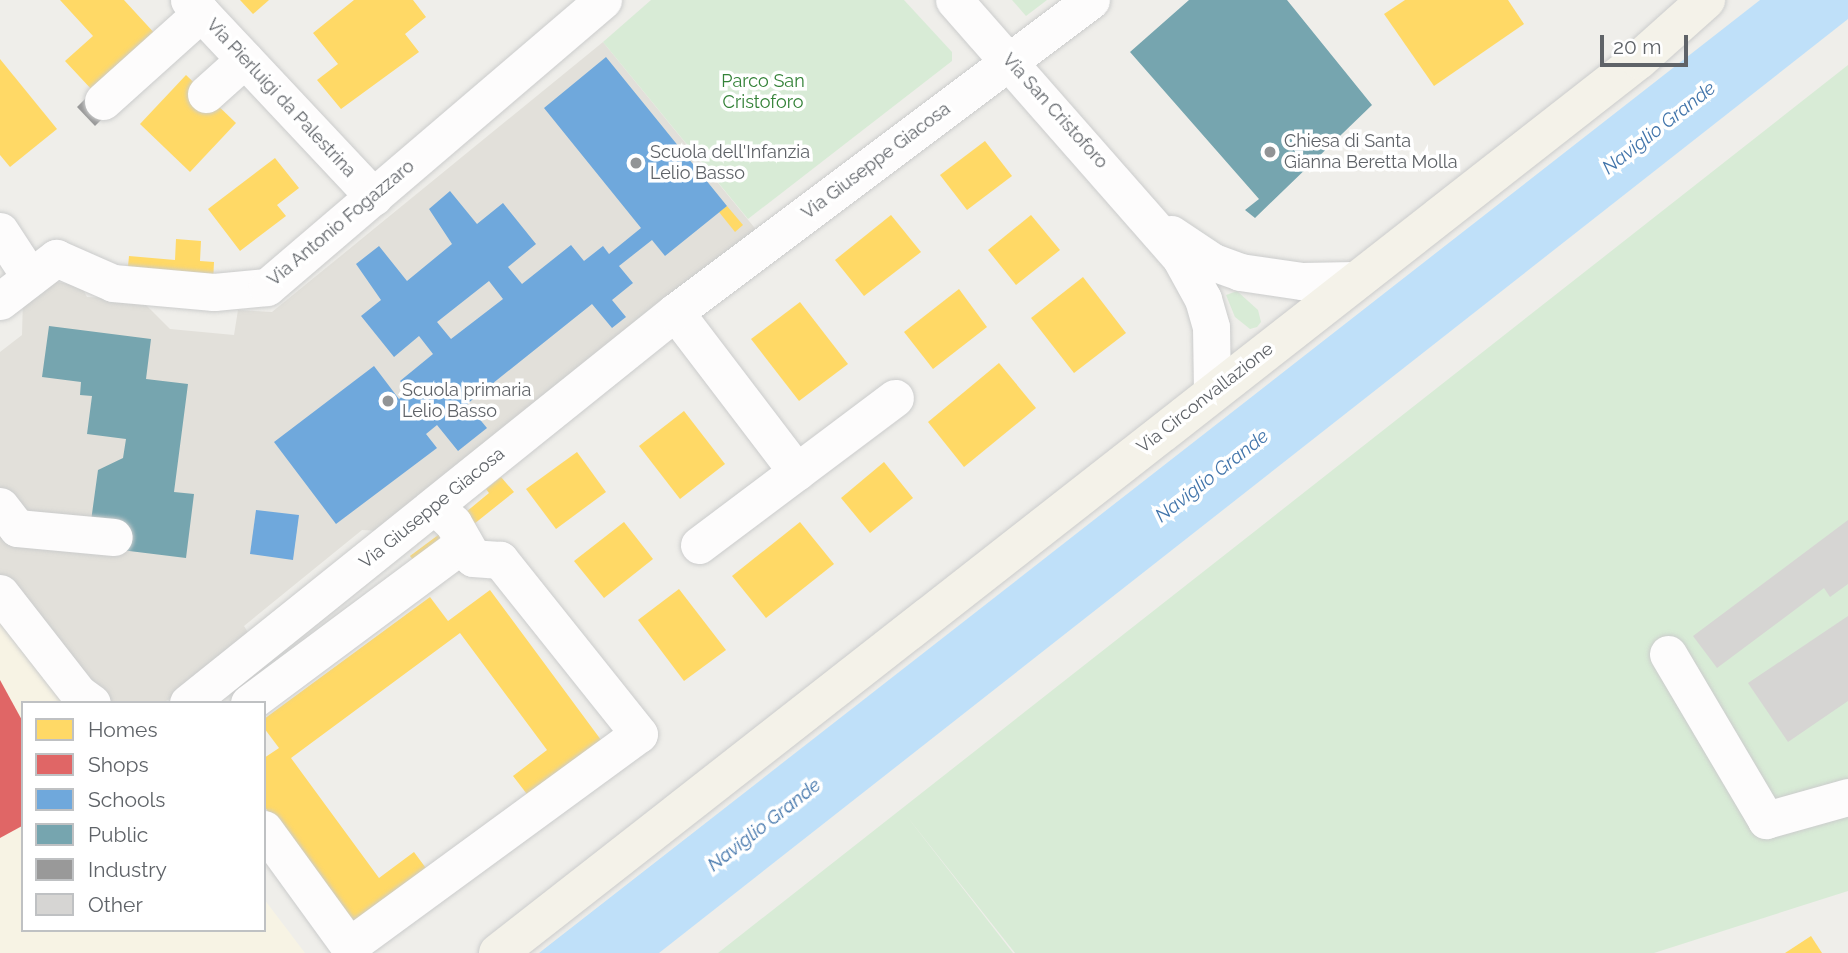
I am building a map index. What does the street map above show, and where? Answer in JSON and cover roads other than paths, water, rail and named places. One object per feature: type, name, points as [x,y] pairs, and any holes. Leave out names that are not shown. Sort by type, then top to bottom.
[{"type":"main road","name":"Via Circonvallazione","points":[[498,953],[1639,60],[1706,0]]},
{"type":"street","name":"Via Antonio Fogazzaro","points":[[43,267],[113,283],[214,292],[267,287],[603,0]]},
{"type":"street","name":"Via San Cristoforo","points":[[954,0],[1155,223]]},
{"type":"street","name":"Via Giuseppe Giacosa","points":[[191,701],[675,312],[1091,0]]},
{"type":"street","name":"Via Pierluigi da Palestrina","points":[[195,7],[374,197]]},
{"type":"street","points":[[103,101],[195,7]]},
{"type":"street","points":[[206,94],[244,59]]},
{"type":"street","points":[[1155,223],[1213,262],[1240,272],[1302,281],[1355,280]]},
{"type":"street","points":[[1155,223],[1203,299],[1211,327],[1212,392]]},
{"type":"street","points":[[0,231],[43,267],[0,301]]},
{"type":"street","points":[[675,312],[797,472]]},
{"type":"street","points":[[699,545],[895,398]]},
{"type":"street","points":[[0,506],[18,528],[114,537]]},
{"type":"street","points":[[266,832],[349,946],[639,734],[500,560],[473,558],[435,506]]},
{"type":"street","points":[[252,701],[464,543]]},
{"type":"street","points":[[0,593],[78,693],[89,701]]},
{"type":"street","points":[[1668,654],[1766,820],[1848,797]]},
{"type":"water","name":"Naviglio Grande","points":[[1760,0],[1848,0],[1848,19],[659,953],[539,953]]},
{"type":"place","name":"Chiesa di Santa Gianna Beretta Molla","points":[[1270,152]]},
{"type":"place","name":"Scuola dell'Infanzia Lelio Basso","points":[[636,163]]},
{"type":"place","name":"Scuola primaria Lelio Basso","points":[[388,401]]},
{"type":"park label","name":"Parco San Cristoforo","points":[[763,92]]}]
